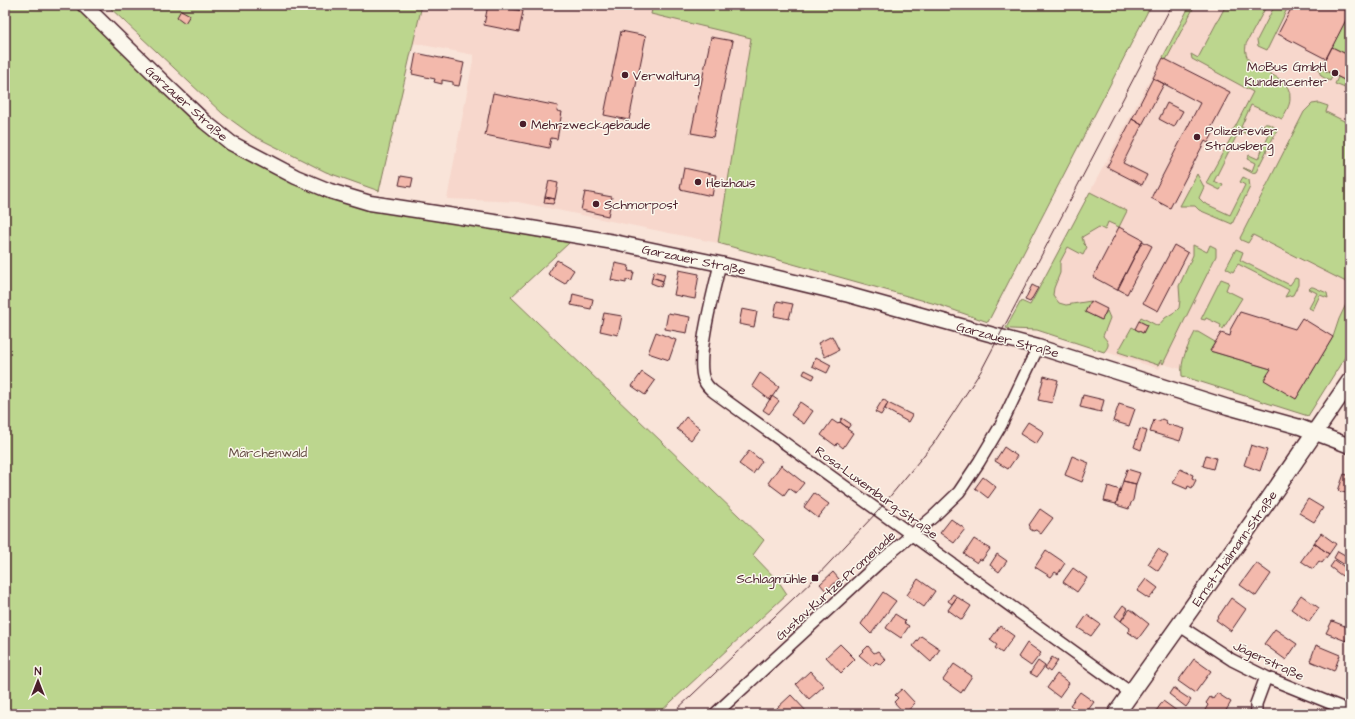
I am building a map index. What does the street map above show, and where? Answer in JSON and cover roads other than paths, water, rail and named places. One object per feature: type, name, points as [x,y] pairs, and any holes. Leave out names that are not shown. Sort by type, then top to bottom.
[{"type":"main road","name":"Ernst-Thälmann-Straße","points":[[1116,714],[1180,626],[1350,381]]},
{"type":"street","name":"Garzauer Straße","points":[[84,5],[168,87],[231,143],[296,177],[330,191],[370,203],[560,232],[720,264],[850,295],[986,334],[1038,347],[1316,432],[1350,446]]},
{"type":"street","name":"Rosa-Luxemburg-Straße","points":[[720,264],[702,357],[704,381],[708,386],[714,392],[1131,693]]},
{"type":"street","name":"Gustav-Kurtze-Promenade","points":[[715,714],[882,560],[933,517],[959,492],[1001,425],[1038,347]]},
{"type":"street","name":"Jägerstraße","points":[[1180,626],[1232,660],[1266,677],[1350,711]]},
{"type":"street","points":[[1256,714],[1256,704],[1266,677]]},
{"type":"tram line","points":[[672,714],[815,578],[878,511],[933,444],[981,371],[1172,5]]},
{"type":"place","name":"MoBus GmbH Kundencenter","points":[[1335,73]]},
{"type":"place","name":"Verwaltung","points":[[625,75]]},
{"type":"place","name":"Mehrzweckgebäude","points":[[523,124]]},
{"type":"place","name":"Polizeirevier Strausberg","points":[[1197,137]]},
{"type":"place","name":"Heizhaus","points":[[698,182]]},
{"type":"place","name":"Schmorpost","points":[[596,204]]},
{"type":"place","name":"Schlagmühle","points":[[815,578]]},
{"type":"park label","name":"Märchenwald","points":[[268,452]]}]
